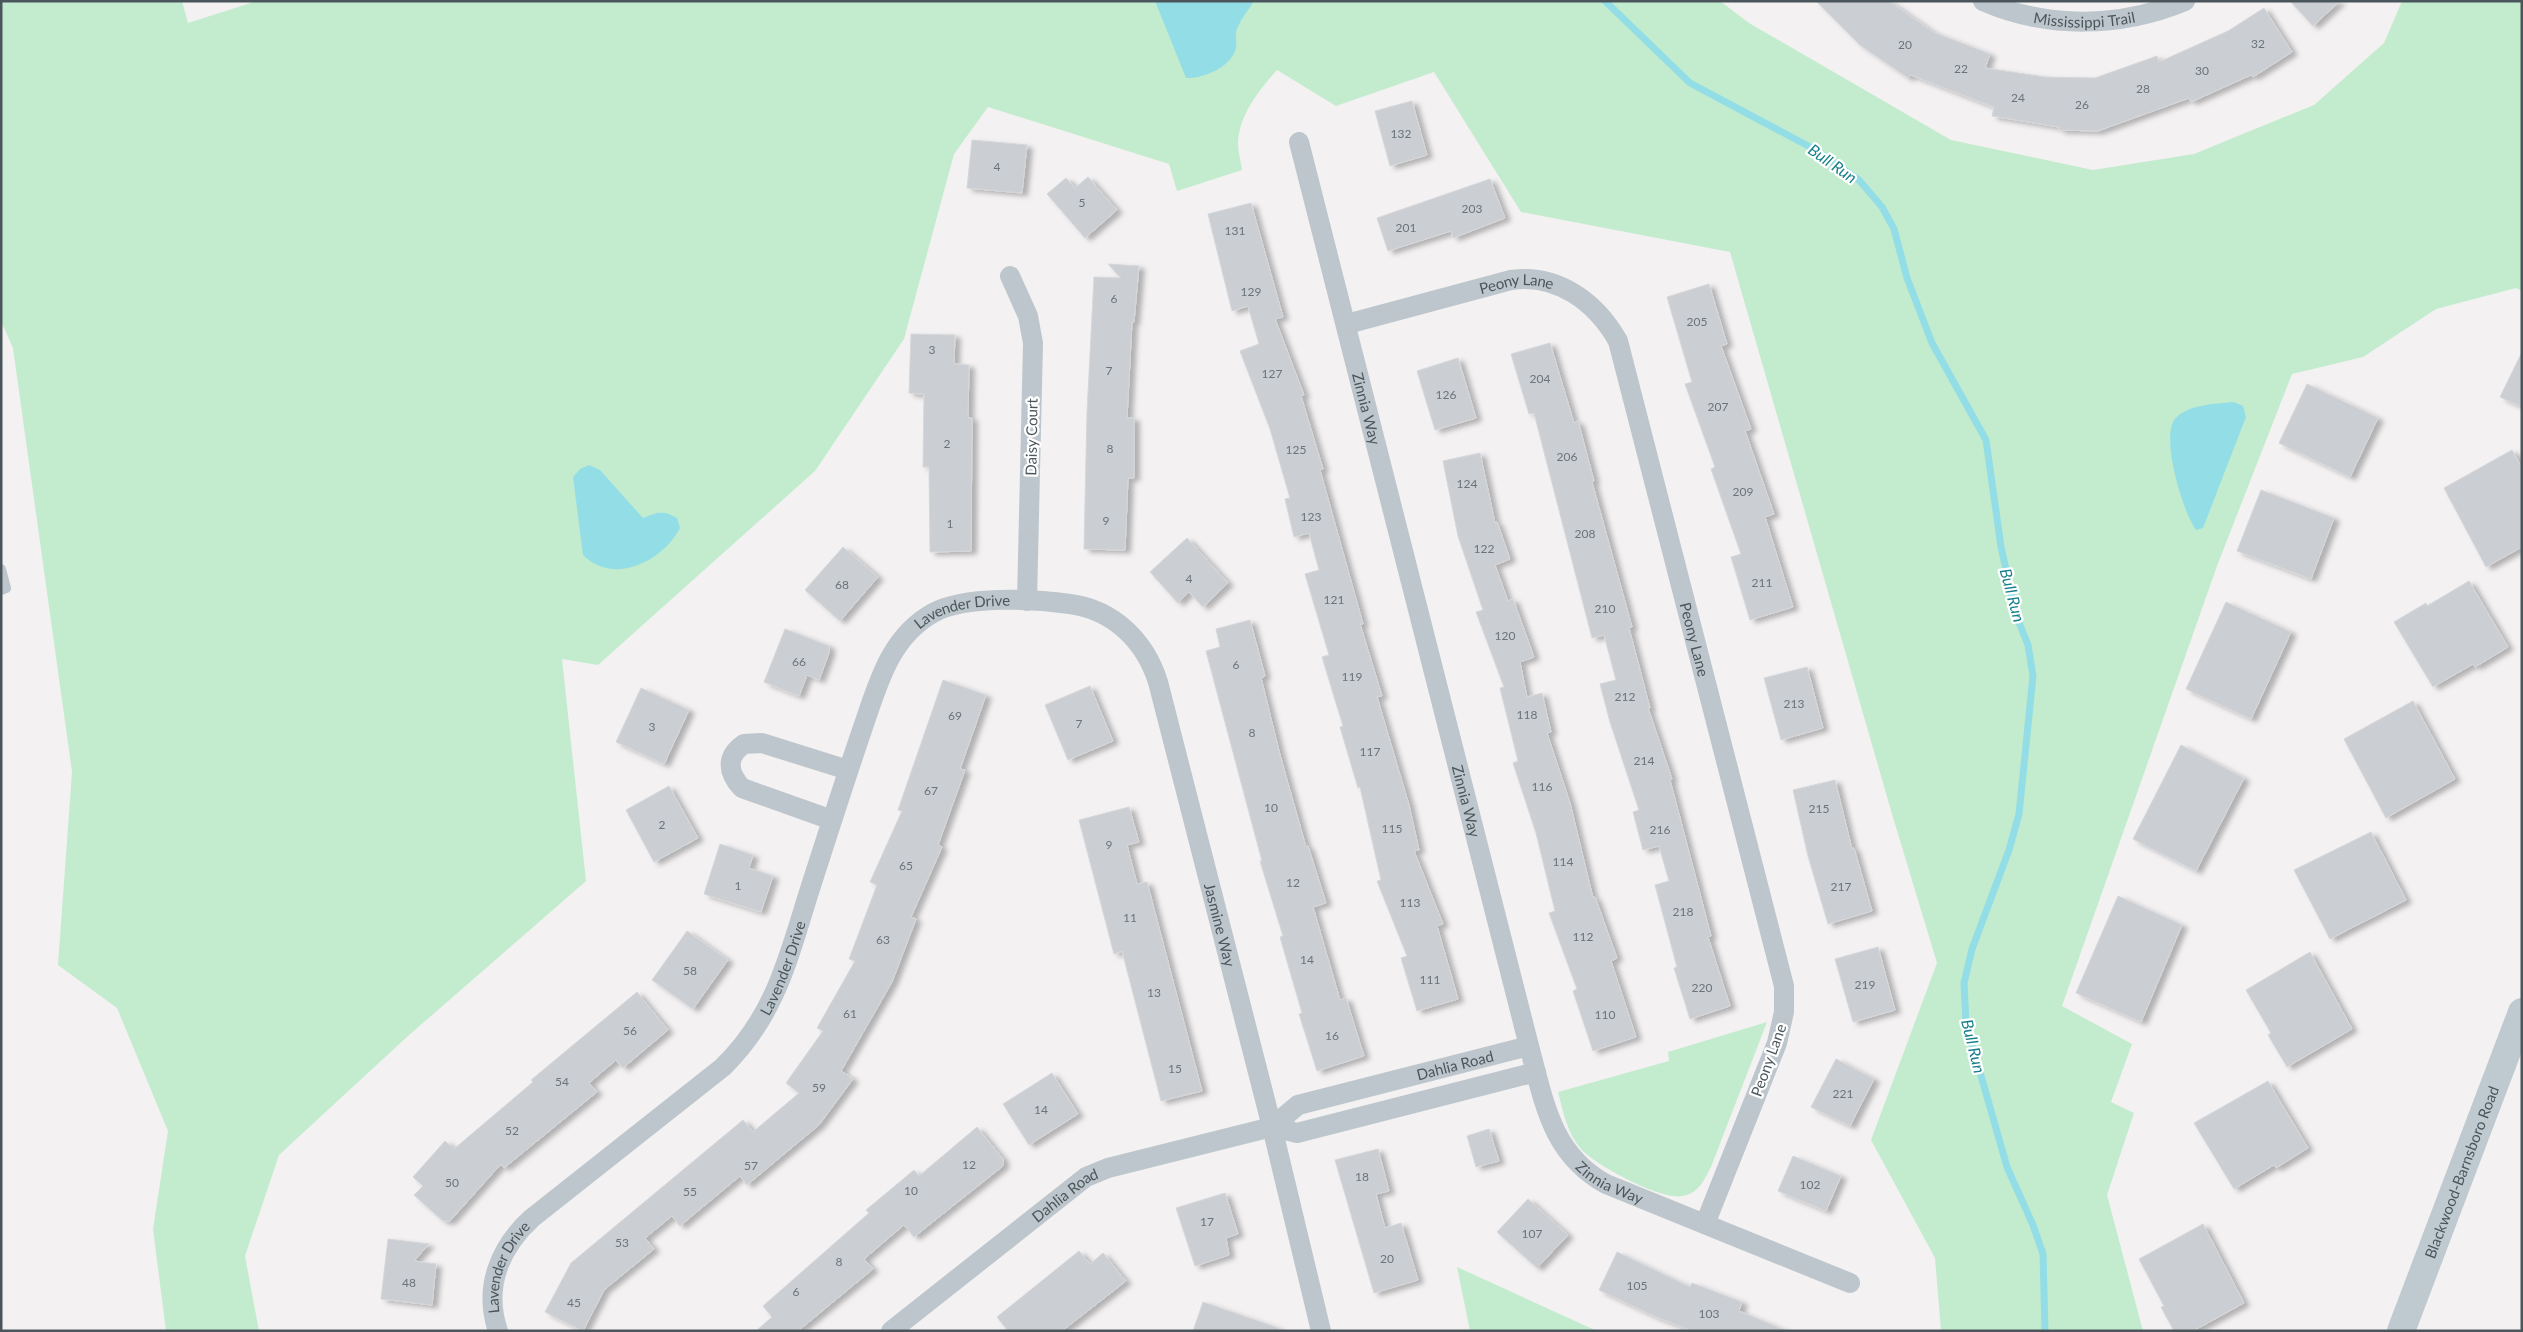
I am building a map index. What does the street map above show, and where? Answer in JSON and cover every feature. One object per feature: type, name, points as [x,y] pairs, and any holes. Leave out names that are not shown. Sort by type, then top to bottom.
[{"type":"main road","name":"Blackwood-Barnsboro Road","points":[[2400,1331],[2521,1017]]},
{"type":"street","name":"Mississippi Trail","points":[[1983,1],[2022,16],[2073,22],[2128,19],[2185,1]]},
{"type":"street","name":"Zinnia Way","points":[[1299,142],[1347,324],[1529,1046],[1552,1126],[1562,1146],[1576,1162],[1606,1184],[1850,1283]]},
{"type":"street","name":"Daisy Court","points":[[1010,276],[1028,316],[1033,343],[1027,601]]},
{"type":"street","name":"Peony Lane","points":[[1347,324],[1511,280],[1527,279],[1553,284],[1585,300],[1604,318],[1618,341],[1784,986],[1784,1012],[1779,1035],[1705,1224]]},
{"type":"street","name":"Lavender Drive","points":[[498,1331],[494,1316],[494,1285],[502,1256],[511,1239],[532,1218],[723,1067],[761,1022],[768,1010],[784,969],[848,770],[888,660],[897,645],[913,628],[933,613],[961,603],[1027,601]]},
{"type":"street","name":"Jasmine Way","points":[[1027,601],[1065,603],[1094,610],[1126,630],[1150,659],[1158,682],[1272,1127],[1321,1331]]},
{"type":"street","points":[[832,820],[742,788],[734,780],[729,769],[731,757],[744,744],[762,743],[848,770]]},
{"type":"street","name":"Dahlia Road","points":[[891,1331],[1086,1177],[1108,1168],[1272,1127],[1298,1105],[1529,1046]]},
{"type":"street","name":"Dahlia Road","points":[[1272,1127],[1297,1133],[1536,1072]]},
{"type":"lane","points":[[1,569],[6,588],[1,590]]},
{"type":"green space","points":[[1,1],[182,1],[188,23],[257,1],[1720,1],[1749,23],[1951,140],[2093,170],[2194,154],[2314,105],[2384,43],[2402,1],[2522,1],[2522,291],[2516,288],[2436,309],[2363,357],[2292,374],[2217,566],[2062,1006],[2132,1044],[2111,1102],[2134,1113],[2107,1195],[2143,1331],[1941,1331],[1935,1258],[1871,1140],[1937,963],[1892,814],[1730,252],[1521,212],[1434,72],[1336,106],[1277,70],[1251,104],[1242,123],[1238,143],[1242,170],[1177,191],[1169,164],[988,107],[954,154],[904,339],[815,471],[598,665],[562,659],[586,881],[408,1036],[279,1155],[245,1256],[259,1331],[166,1331],[153,1229],[168,1131],[117,1008],[58,965],[72,772],[13,348],[1,321]]},
{"type":"green space","points":[[1767,1022],[1711,1167],[1706,1177],[1693,1192],[1683,1196],[1673,1196],[1645,1188],[1600,1164],[1576,1143],[1566,1122],[1558,1092],[1669,1061],[1668,1052]]},
{"type":"green space","points":[[1457,1267],[1597,1331],[1470,1331]]},
{"type":"water","points":[[1155,1],[1254,1],[1237,28],[1236,49],[1227,63],[1200,77],[1186,78]]},
{"type":"water","points":[[2234,402],[2243,406],[2246,417],[2203,528],[2196,530],[2185,508],[2175,475],[2170,442],[2171,428],[2175,419],[2187,410],[2210,404]]},
{"type":"water","points":[[589,465],[600,470],[643,518],[660,513],[677,518],[680,528],[672,540],[650,559],[637,566],[623,569],[595,564],[583,555],[573,477],[580,469]]},
{"type":"building","points":[[1816,1],[1889,1],[1933,32],[1990,54],[1985,68],[2045,77],[2095,78],[2157,56],[2159,62],[2228,31],[2264,8],[2292,52],[2253,77],[2251,75],[2191,102],[2189,98],[2098,131],[2059,130],[2059,127],[1992,116],[1994,107],[1911,75],[1908,78],[1860,45]]},
{"type":"building","points":[[2290,1],[2340,1],[2313,26]]},
{"type":"building","points":[[1412,101],[1427,155],[1390,166],[1375,111]]},
{"type":"building","points":[[972,140],[1027,145],[1022,193],[967,188]]},
{"type":"building","points":[[1088,177],[1117,210],[1085,238],[1047,194],[1066,178],[1075,188]]},
{"type":"building","points":[[1490,179],[1505,218],[1453,238],[1451,231],[1388,251],[1377,218]]},
{"type":"building","points":[[1251,203],[1283,317],[1275,319],[1304,395],[1301,396],[1323,469],[1320,470],[1363,624],[1360,624],[1382,696],[1377,697],[1409,805],[1419,850],[1414,851],[1443,924],[1437,926],[1458,999],[1417,1011],[1401,958],[1407,956],[1377,881],[1381,880],[1360,787],[1358,788],[1340,727],[1343,726],[1322,657],[1329,655],[1305,574],[1319,570],[1309,533],[1294,537],[1285,499],[1290,498],[1270,429],[1240,351],[1259,344],[1248,306],[1232,311],[1208,214]]},
{"type":"building","points":[[1108,264],[1139,266],[1134,322],[1132,322],[1127,418],[1134,418],[1134,478],[1128,478],[1125,550],[1084,549],[1087,412],[1094,277],[1121,278]]},
{"type":"building","points":[[1709,284],[1727,344],[1721,346],[1751,429],[1745,431],[1774,514],[1765,517],[1793,607],[1750,620],[1731,557],[1741,554],[1711,469],[1715,467],[1685,384],[1692,382],[1667,297]]},
{"type":"building","points":[[911,334],[955,335],[954,364],[969,365],[968,418],[972,418],[971,551],[930,552],[929,467],[923,467],[924,394],[909,393]]},
{"type":"building","points":[[1550,343],[1574,423],[1578,421],[1594,481],[1592,482],[1632,627],[1629,628],[1650,708],[1648,708],[1672,779],[1670,780],[1711,936],[1708,937],[1730,1006],[1690,1019],[1674,968],[1677,967],[1655,885],[1669,881],[1659,846],[1643,850],[1633,812],[1639,810],[1610,722],[1600,684],[1616,680],[1604,635],[1592,638],[1534,413],[1529,414],[1511,354]]},
{"type":"building","points":[[2522,352],[2522,407],[2500,397]]},
{"type":"building","points":[[1458,358],[1476,418],[1435,430],[1417,371]]},
{"type":"building","points":[[2307,384],[2378,418],[2350,477],[2279,443]]},
{"type":"building","points":[[2512,450],[2522,468],[2522,547],[2486,567],[2444,488]]},
{"type":"building","points":[[1480,453],[1495,523],[1497,522],[1510,559],[1495,565],[1508,601],[1513,599],[1534,657],[1520,662],[1527,697],[1542,693],[1551,732],[1547,733],[1570,803],[1593,898],[1595,897],[1617,958],[1611,961],[1636,1037],[1593,1051],[1573,991],[1577,989],[1549,913],[1555,911],[1536,833],[1513,763],[1518,761],[1500,688],[1504,687],[1476,612],[1483,610],[1458,536],[1443,461]]},
{"type":"building","points":[[2261,490],[2334,518],[2311,579],[2237,551]]},
{"type":"building","points":[[1187,538],[1228,583],[1203,607],[1189,592],[1178,603],[1150,572]]},
{"type":"building","points":[[843,547],[878,577],[840,621],[805,590]]},
{"type":"building","points":[[2469,581],[2508,647],[2475,667],[2473,664],[2433,687],[2394,622],[2426,603],[2427,606]]},
{"type":"building","points":[[2226,602],[2291,632],[2251,719],[2186,689]]},
{"type":"building","points":[[1250,620],[1265,676],[1261,678],[1280,755],[1306,847],[1308,846],[1326,903],[1313,907],[1340,1000],[1346,998],[1364,1056],[1317,1071],[1299,1014],[1302,1013],[1280,937],[1283,936],[1260,861],[1262,861],[1206,651],[1220,647],[1216,629]]},
{"type":"building","points":[[785,629],[829,646],[829,653],[819,680],[807,675],[799,696],[764,682]]},
{"type":"building","points":[[1807,667],[1823,728],[1781,740],[1764,678]]},
{"type":"building","points":[[943,680],[986,695],[960,769],[965,770],[938,845],[942,847],[911,917],[916,919],[892,982],[841,1071],[853,1079],[819,1125],[747,1185],[740,1176],[680,1226],[672,1216],[645,1238],[654,1249],[604,1290],[583,1331],[545,1312],[571,1263],[743,1120],[753,1132],[799,1093],[786,1083],[823,1031],[817,1028],[855,961],[849,959],[877,885],[870,882],[902,811],[898,810]]},
{"type":"building","points":[[1090,686],[1113,741],[1068,760],[1045,705]]},
{"type":"building","points":[[641,688],[689,710],[664,764],[616,742]]},
{"type":"building","points":[[2413,701],[2455,779],[2386,818],[2344,739]]},
{"type":"building","points":[[2181,745],[2244,778],[2196,871],[2133,839]]},
{"type":"building","points":[[1835,780],[1852,849],[1854,848],[1872,911],[1828,924],[1808,856],[1793,790]]},
{"type":"building","points":[[669,786],[698,838],[654,862],[626,810]]},
{"type":"building","points":[[1129,807],[1139,842],[1127,845],[1137,884],[1147,882],[1202,1091],[1161,1101],[1122,951],[1114,954],[1079,820]]},
{"type":"building","points":[[2371,832],[2406,900],[2330,939],[2294,870]]},
{"type":"building","points":[[720,844],[753,855],[749,868],[773,876],[761,912],[704,894]]},
{"type":"building","points":[[2118,896],[2182,925],[2141,1022],[2076,993]]},
{"type":"building","points":[[687,931],[728,960],[693,1009],[652,980]]},
{"type":"building","points":[[1878,947],[1895,1010],[1853,1022],[1835,959]]},
{"type":"building","points":[[2310,952],[2352,1029],[2287,1067],[2268,1035],[2271,1033],[2246,990]]},
{"type":"building","points":[[637,992],[668,1030],[623,1068],[616,1060],[589,1083],[597,1092],[504,1168],[501,1164],[450,1221],[443,1221],[414,1195],[423,1186],[413,1177],[445,1141],[454,1149],[533,1082],[531,1080]]},
{"type":"building","points":[[1836,1059],[1874,1079],[1850,1126],[1811,1107]]},
{"type":"building","points":[[1052,1073],[1078,1114],[1029,1145],[1003,1104]]},
{"type":"building","points":[[2268,1081],[2308,1148],[2276,1168],[2274,1165],[2234,1189],[2194,1123]]},
{"type":"building","points":[[977,1127],[1003,1159],[1003,1166],[914,1237],[904,1225],[864,1259],[873,1269],[798,1331],[756,1331],[772,1317],[763,1306],[869,1213],[866,1210],[914,1170],[919,1176]]},
{"type":"building","points":[[1489,1129],[1499,1161],[1476,1167],[1467,1136]]},
{"type":"building","points":[[1378,1149],[1389,1191],[1376,1194],[1385,1228],[1401,1223],[1418,1280],[1374,1293],[1335,1160]]},
{"type":"building","points":[[1793,1156],[1841,1176],[1826,1211],[1778,1191]]},
{"type":"building","points":[[1225,1193],[1238,1234],[1226,1238],[1229,1255],[1195,1266],[1176,1208]]},
{"type":"building","points":[[1528,1199],[1568,1235],[1537,1268],[1497,1232]]},
{"type":"building","points":[[2203,1224],[2244,1303],[2193,1331],[2174,1331],[2161,1307],[2164,1306],[2139,1259]]},
{"type":"building","points":[[388,1239],[429,1244],[414,1261],[436,1264],[432,1305],[381,1299]]},
{"type":"building","points":[[1079,1251],[1090,1264],[1103,1253],[1126,1281],[1062,1331],[1008,1331],[997,1317]]},
{"type":"building","points":[[1617,1252],[1690,1287],[1692,1283],[1742,1302],[1739,1311],[1787,1331],[1693,1331],[1656,1317],[1599,1290]]},
{"type":"building","points":[[1203,1302],[1278,1328],[1277,1331],[1193,1331]]},
{"type":"waterway","name":"Bull Run","points":[[1605,1],[1690,83],[1812,148],[1859,180],[1882,207],[1894,229],[1907,278],[1932,343],[1986,440],[2001,547],[2016,615],[2028,645],[2033,676],[2019,814],[2009,850],[1972,949],[1964,983],[1966,1023],[2007,1167],[2033,1225],[2043,1254],[2045,1331]]}]
